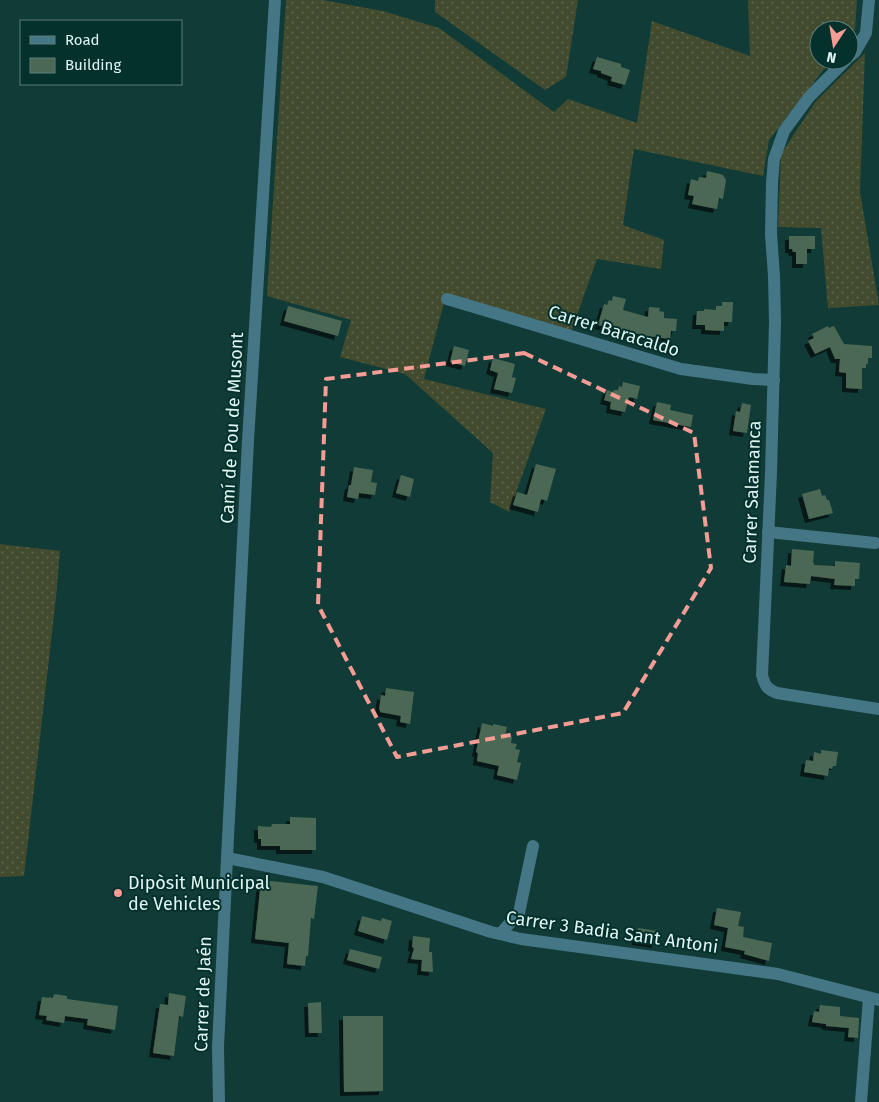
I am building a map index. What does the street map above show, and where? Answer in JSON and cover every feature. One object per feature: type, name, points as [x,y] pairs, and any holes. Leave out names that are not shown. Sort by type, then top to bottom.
[{"type":"street","name":"Camí de Pou de Musont","points":[[227,858],[248,441],[275,0]]},
{"type":"street","points":[[859,45],[866,33],[869,0]]},
{"type":"street","name":"Carrer Salamanca","points":[[836,70],[809,97],[784,132],[774,159],[771,234],[775,322],[774,380],[762,675],[764,684],[770,691],[879,709]]},
{"type":"street","name":"Carrer Baracaldo","points":[[447,299],[682,369],[753,379],[774,380]]},
{"type":"street","points":[[768,532],[875,543]]},
{"type":"street","points":[[500,934],[520,913],[533,846]]},
{"type":"street","name":"Carrer de Jaén","points":[[219,1102],[221,871],[227,858]]},
{"type":"street","name":"Carrer 3 Badia Sant Antoni","points":[[227,858],[324,877],[500,934],[521,939],[778,974],[874,999]]},
{"type":"street","points":[[861,1102],[874,999]]},
{"type":"highlighted area","points":[[524,353],[694,433],[711,568],[623,713],[397,757],[318,605],[326,379]]},
{"type":"green space","points":[[286,0],[323,0],[383,11],[439,28],[554,112],[568,99],[637,123],[652,21],[750,56],[748,0],[857,0],[856,20],[809,20],[809,70],[823,70],[769,140],[763,176],[634,149],[623,225],[664,240],[661,269],[597,259],[571,332],[446,295],[424,379],[546,409],[509,512],[490,502],[493,453],[405,374],[340,357],[351,320],[267,296]]},
{"type":"green space","points":[[435,0],[578,0],[566,77],[545,90],[435,12]]},
{"type":"green space","points":[[865,53],[860,192],[879,305],[828,308],[821,228],[778,227],[781,154],[816,101],[848,70],[859,70],[859,59]]},
{"type":"green space","points":[[0,544],[60,551],[24,876],[0,877]]},
{"type":"building","points":[[597,57],[621,64],[621,67],[630,70],[625,85],[611,81],[612,77],[593,69]]},
{"type":"building","points":[[707,171],[723,175],[726,180],[723,199],[719,198],[717,209],[692,204],[694,196],[688,195],[691,179],[698,181],[699,177],[706,178]]},
{"type":"building","points":[[789,236],[815,236],[815,249],[807,249],[807,264],[796,264],[796,252],[789,249]]},
{"type":"building","points":[[613,296],[626,299],[623,310],[648,317],[649,307],[660,308],[659,311],[664,312],[664,318],[677,319],[676,331],[671,331],[670,339],[598,325],[604,304],[607,305],[609,300],[612,301]]},
{"type":"building","points":[[722,302],[733,302],[732,322],[724,322],[724,331],[705,330],[705,325],[696,325],[697,311],[704,311],[704,309],[716,310],[716,306],[722,306]]},
{"type":"building","points":[[288,306],[342,321],[338,336],[284,321]]},
{"type":"building","points":[[828,326],[829,328],[834,326],[844,344],[872,346],[872,358],[868,358],[866,368],[862,368],[862,389],[846,388],[846,373],[839,372],[840,359],[835,359],[830,347],[815,354],[808,341],[814,338],[812,334]]},
{"type":"building","points":[[454,346],[469,350],[465,366],[450,362]]},
{"type":"building","points":[[493,358],[515,364],[512,377],[516,378],[512,393],[494,389],[498,373],[490,370]]},
{"type":"building","points":[[623,382],[640,386],[637,399],[629,397],[625,412],[610,409],[611,402],[604,400],[607,390],[613,392],[618,390],[619,386],[622,387]]},
{"type":"building","points":[[657,402],[671,405],[670,410],[693,415],[691,427],[653,420]]},
{"type":"building","points":[[742,403],[751,405],[747,433],[733,431],[736,411],[740,412]]},
{"type":"building","points":[[536,464],[556,469],[547,501],[541,499],[538,512],[513,505],[517,492],[527,495]]},
{"type":"building","points":[[354,467],[373,470],[371,482],[377,483],[375,495],[359,493],[358,499],[347,497]]},
{"type":"building","points":[[401,475],[414,479],[410,497],[396,493]]},
{"type":"building","points":[[820,489],[822,496],[825,495],[827,500],[829,500],[833,513],[809,519],[802,494]]},
{"type":"building","points":[[792,549],[814,551],[814,565],[835,566],[835,561],[860,563],[859,579],[855,579],[855,586],[834,585],[835,579],[811,576],[810,584],[784,582],[786,565],[791,566]]},
{"type":"building","points":[[386,688],[414,692],[410,724],[400,722],[401,716],[380,712],[381,695],[385,696]]},
{"type":"building","points":[[482,723],[507,727],[505,735],[512,737],[511,743],[517,744],[515,749],[520,750],[517,762],[521,763],[517,780],[497,775],[499,766],[477,761],[478,753],[476,752]]},
{"type":"building","points":[[821,750],[838,752],[836,766],[833,766],[832,769],[829,768],[828,776],[804,772],[806,760],[813,761],[814,752],[821,754]]},
{"type":"building","points":[[290,817],[316,818],[316,850],[280,850],[280,846],[261,846],[261,839],[258,839],[258,826],[271,827],[272,824],[290,824]]},
{"type":"building","points":[[261,880],[318,886],[314,919],[311,918],[308,956],[306,956],[305,966],[287,964],[289,943],[255,939]]},
{"type":"building","points":[[717,908],[741,912],[738,926],[744,927],[743,937],[772,943],[769,961],[744,954],[745,951],[725,947],[728,928],[714,925]]},
{"type":"building","points":[[362,916],[381,921],[382,918],[392,921],[387,940],[358,931]]},
{"type":"building","points":[[638,928],[658,931],[656,944],[636,941]]},
{"type":"building","points":[[413,936],[430,938],[429,952],[432,952],[433,972],[421,971],[422,960],[411,959],[414,948],[412,947]]},
{"type":"building","points":[[350,949],[382,957],[379,969],[347,960]]},
{"type":"building","points":[[169,993],[186,996],[183,1017],[179,1016],[174,1056],[153,1053],[160,1004],[168,1005]]},
{"type":"building","points":[[54,994],[67,996],[67,999],[118,1006],[115,1030],[87,1025],[88,1019],[65,1016],[64,1023],[46,1020],[47,1016],[39,1015],[42,997],[53,998]]},
{"type":"building","points":[[321,1002],[322,1033],[309,1033],[308,1003]]},
{"type":"building","points":[[820,1005],[840,1007],[840,1016],[859,1018],[858,1038],[848,1037],[849,1028],[826,1026],[826,1024],[812,1022],[814,1011],[819,1012]]},
{"type":"building","points":[[343,1016],[383,1016],[383,1091],[344,1092]]},
{"type":"place","name":"Dipòsit Municipal de Vehicles","points":[[118,893]]}]
